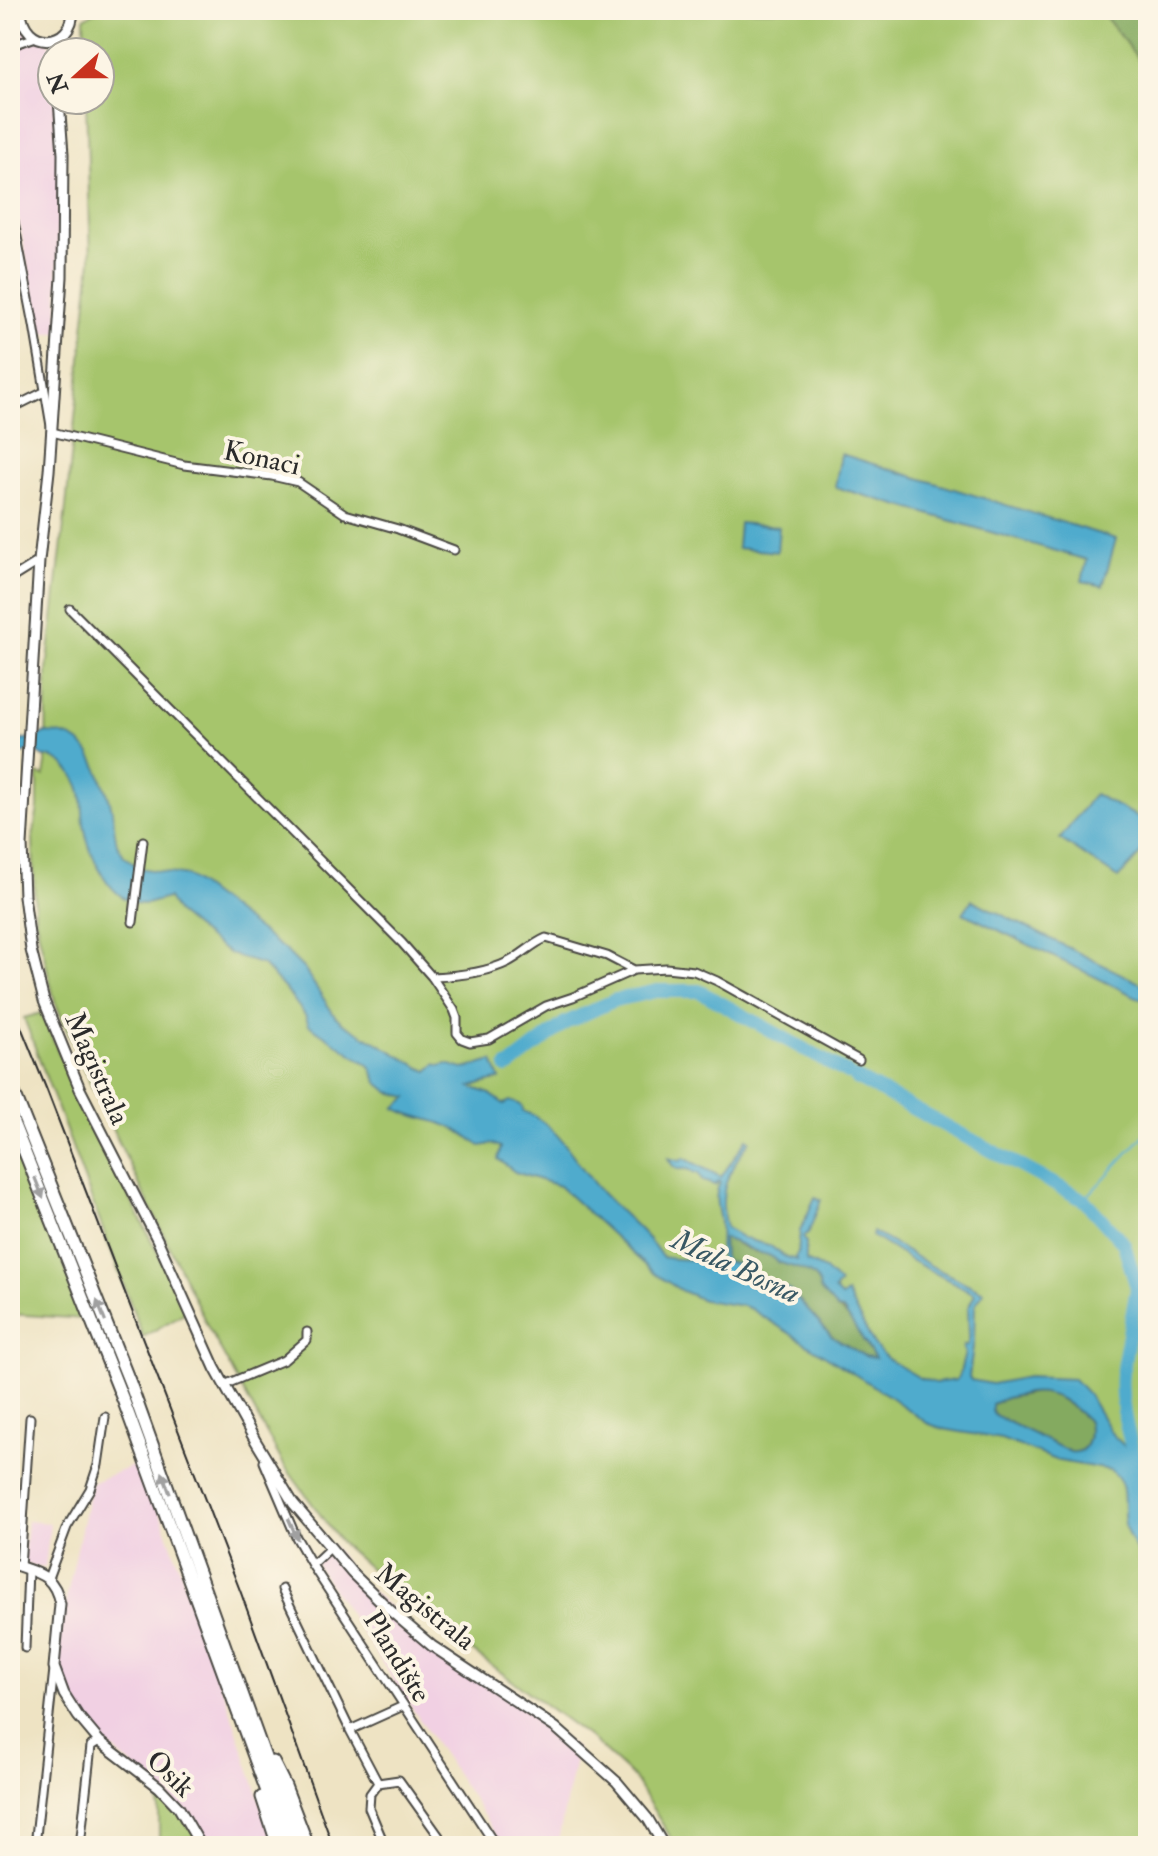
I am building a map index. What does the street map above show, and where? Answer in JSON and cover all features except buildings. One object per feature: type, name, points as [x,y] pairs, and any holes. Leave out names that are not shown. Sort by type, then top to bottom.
[{"type":"highway","points":[[10,1083],[252,1736],[297,1846]]},
{"type":"highway","points":[[10,1115],[124,1386]]},
{"type":"highway","points":[[252,1736],[259,1788],[278,1846]]},
{"type":"highway","points":[[252,1736],[287,1846]]},
{"type":"highway","points":[[252,1736],[285,1786],[308,1846]]},
{"type":"main road","points":[[57,36],[69,28],[73,10]]},
{"type":"main road","points":[[21,14],[25,27],[36,37]]},
{"type":"main road","name":"Magistrala","points":[[60,116],[62,277],[52,432],[39,561],[22,845],[31,950],[44,1001],[80,1089],[157,1239],[224,1385],[293,1503],[352,1573],[392,1612],[432,1646],[556,1728],[617,1782],[648,1819],[664,1846]]},
{"type":"main road","points":[[10,1563],[48,1578]]},
{"type":"main road","name":"Osik","points":[[48,1578],[59,1595],[54,1667],[64,1694],[99,1741],[159,1787],[179,1808],[201,1846]]},
{"type":"street","points":[[10,37],[21,14]]},
{"type":"street","points":[[10,46],[36,37]]},
{"type":"street","points":[[10,201],[52,432]]},
{"type":"street","points":[[10,414],[14,407],[44,392]]},
{"type":"street","name":"Konaci","points":[[52,432],[184,465],[298,482],[345,514],[454,550]]},
{"type":"street","points":[[10,579],[39,561]]},
{"type":"street","points":[[70,609],[402,943],[432,977],[454,1010],[457,1033],[462,1039],[470,1042],[489,1039],[546,1006],[634,970],[666,968],[694,971],[717,981],[859,1060]]},
{"type":"street","points":[[133,922],[143,841]]},
{"type":"street","points":[[432,977],[455,976],[507,962],[546,938],[607,956],[634,970]]},
{"type":"street","points":[[224,1385],[284,1360],[307,1340],[307,1332]]},
{"type":"street","points":[[48,1578],[67,1527],[90,1489],[98,1465],[105,1417]]},
{"type":"street","points":[[25,1648],[24,1568],[30,1418]]},
{"type":"street","name":"Plandište","points":[[255,1440],[296,1537],[312,1565],[496,1846]]},
{"type":"street","points":[[312,1565],[330,1548]]},
{"type":"street","points":[[282,1589],[378,1783]]},
{"type":"street","name":"Osik","points":[[35,1846],[54,1667]]},
{"type":"street","points":[[49,1707],[64,1694]]},
{"type":"street","points":[[350,1730],[403,1706]]},
{"type":"street","points":[[80,1846],[91,1746],[99,1741]]},
{"type":"street","points":[[385,1846],[369,1808],[370,1794],[378,1783],[399,1780],[446,1846]]},
{"type":"shaded area","points":[[10,10],[21,10],[25,27],[41,36],[36,36],[36,116],[59,116],[58,333],[39,333],[10,178]]},
{"type":"shaded area","points":[[142,1462],[275,1846],[204,1846],[170,1797],[91,1731],[69,1701],[60,1676],[57,1642],[91,1483]]},
{"type":"shaded area","points":[[27,1521],[50,1523],[45,1568],[23,1564]]},
{"type":"shaded area","points":[[333,1546],[352,1573],[432,1646],[491,1683],[577,1749],[557,1846],[504,1846],[316,1564]]},
{"type":"green space","points":[[99,10],[1148,10],[1148,1846],[676,1846],[633,1777],[589,1737],[420,1613],[341,1543],[284,1465],[208,1327],[84,1070],[55,1002],[35,917],[33,837],[38,808],[38,774],[44,776],[46,763],[47,670],[91,260],[86,116],[116,116],[116,36],[85,36],[84,18]]},
{"type":"green space","points":[[1100,10],[1148,10],[1148,71]]},
{"type":"green space","points":[[41,1013],[81,1101],[187,1311],[143,1337],[24,1018]]},
{"type":"green space","points":[[10,1142],[44,1210],[84,1319],[10,1314]]},
{"type":"green space","points":[[723,1237],[815,1275],[876,1359],[831,1336],[789,1289],[771,1286],[739,1264],[724,1261]]},
{"type":"green space","points":[[1036,1392],[1058,1398],[1088,1421],[1087,1443],[1081,1451],[1070,1452],[994,1415],[992,1411],[992,1404]]},
{"type":"green space","points":[[159,1788],[204,1846],[159,1846]]},
{"type":"water","points":[[841,454],[1116,539],[1103,586],[1082,581],[1087,560],[835,487]]},
{"type":"water","points":[[739,523],[779,527],[777,552],[737,548]]},
{"type":"water","points":[[46,733],[58,734],[84,746],[108,794],[117,844],[124,856],[139,868],[187,876],[286,951],[304,969],[343,1023],[428,1071],[436,1064],[464,1069],[493,1061],[500,1079],[471,1087],[490,1094],[504,1104],[510,1101],[522,1105],[523,1111],[548,1126],[593,1183],[642,1232],[662,1257],[715,1261],[720,1257],[716,1198],[719,1181],[715,1185],[702,1181],[698,1173],[675,1168],[668,1158],[680,1161],[684,1158],[721,1177],[747,1139],[750,1141],[726,1182],[723,1203],[726,1228],[745,1239],[769,1245],[796,1260],[800,1231],[815,1197],[821,1200],[808,1234],[803,1237],[806,1261],[825,1270],[840,1284],[834,1290],[841,1297],[847,1294],[874,1345],[888,1359],[935,1383],[956,1380],[965,1353],[963,1348],[967,1346],[969,1338],[968,1308],[975,1294],[912,1261],[872,1236],[873,1232],[984,1292],[975,1305],[969,1377],[992,1384],[1027,1377],[1074,1379],[1088,1394],[1112,1434],[1137,1458],[1148,1480],[1148,1568],[1128,1534],[1124,1521],[1123,1489],[1110,1470],[1059,1461],[1001,1439],[943,1429],[927,1423],[751,1309],[703,1300],[655,1274],[559,1186],[515,1172],[498,1159],[501,1147],[493,1144],[481,1146],[452,1127],[395,1108],[408,1097],[389,1092],[378,1083],[370,1066],[309,1025],[286,990],[263,965],[230,954],[210,940],[176,912],[168,898],[147,904],[132,902],[120,895],[102,874],[90,848],[77,781],[60,761],[43,757],[33,750],[19,755],[10,767],[10,747]],"holes":[[[723,1238],[810,1274],[837,1309],[843,1310],[875,1358],[865,1356],[831,1336],[789,1289],[771,1286],[739,1264],[724,1261]],[[1027,1393],[1054,1396],[1068,1403],[1088,1421],[1087,1443],[1081,1451],[1070,1452],[994,1415],[992,1404]]]},
{"type":"water","points":[[1094,794],[1148,822],[1144,847],[1118,878],[1060,839]]},
{"type":"water","points":[[972,900],[1148,987],[1148,996],[1145,1001],[963,913]]},
{"type":"waterway","name":"Mala Bosna","points":[[507,1067],[565,1023],[615,1000],[657,991],[699,991],[847,1073]]},
{"type":"waterway","name":"Mala Bosna","points":[[856,1078],[1084,1200],[1124,1244],[1137,1288],[1123,1368]]},
{"type":"waterway","points":[[1084,1200],[1148,1131]]},
{"type":"waterway","name":"Mala Bosna","points":[[1122,1373],[1124,1411],[1138,1472]]},
{"type":"railway","points":[[10,1000],[241,1593],[333,1846]]}]
